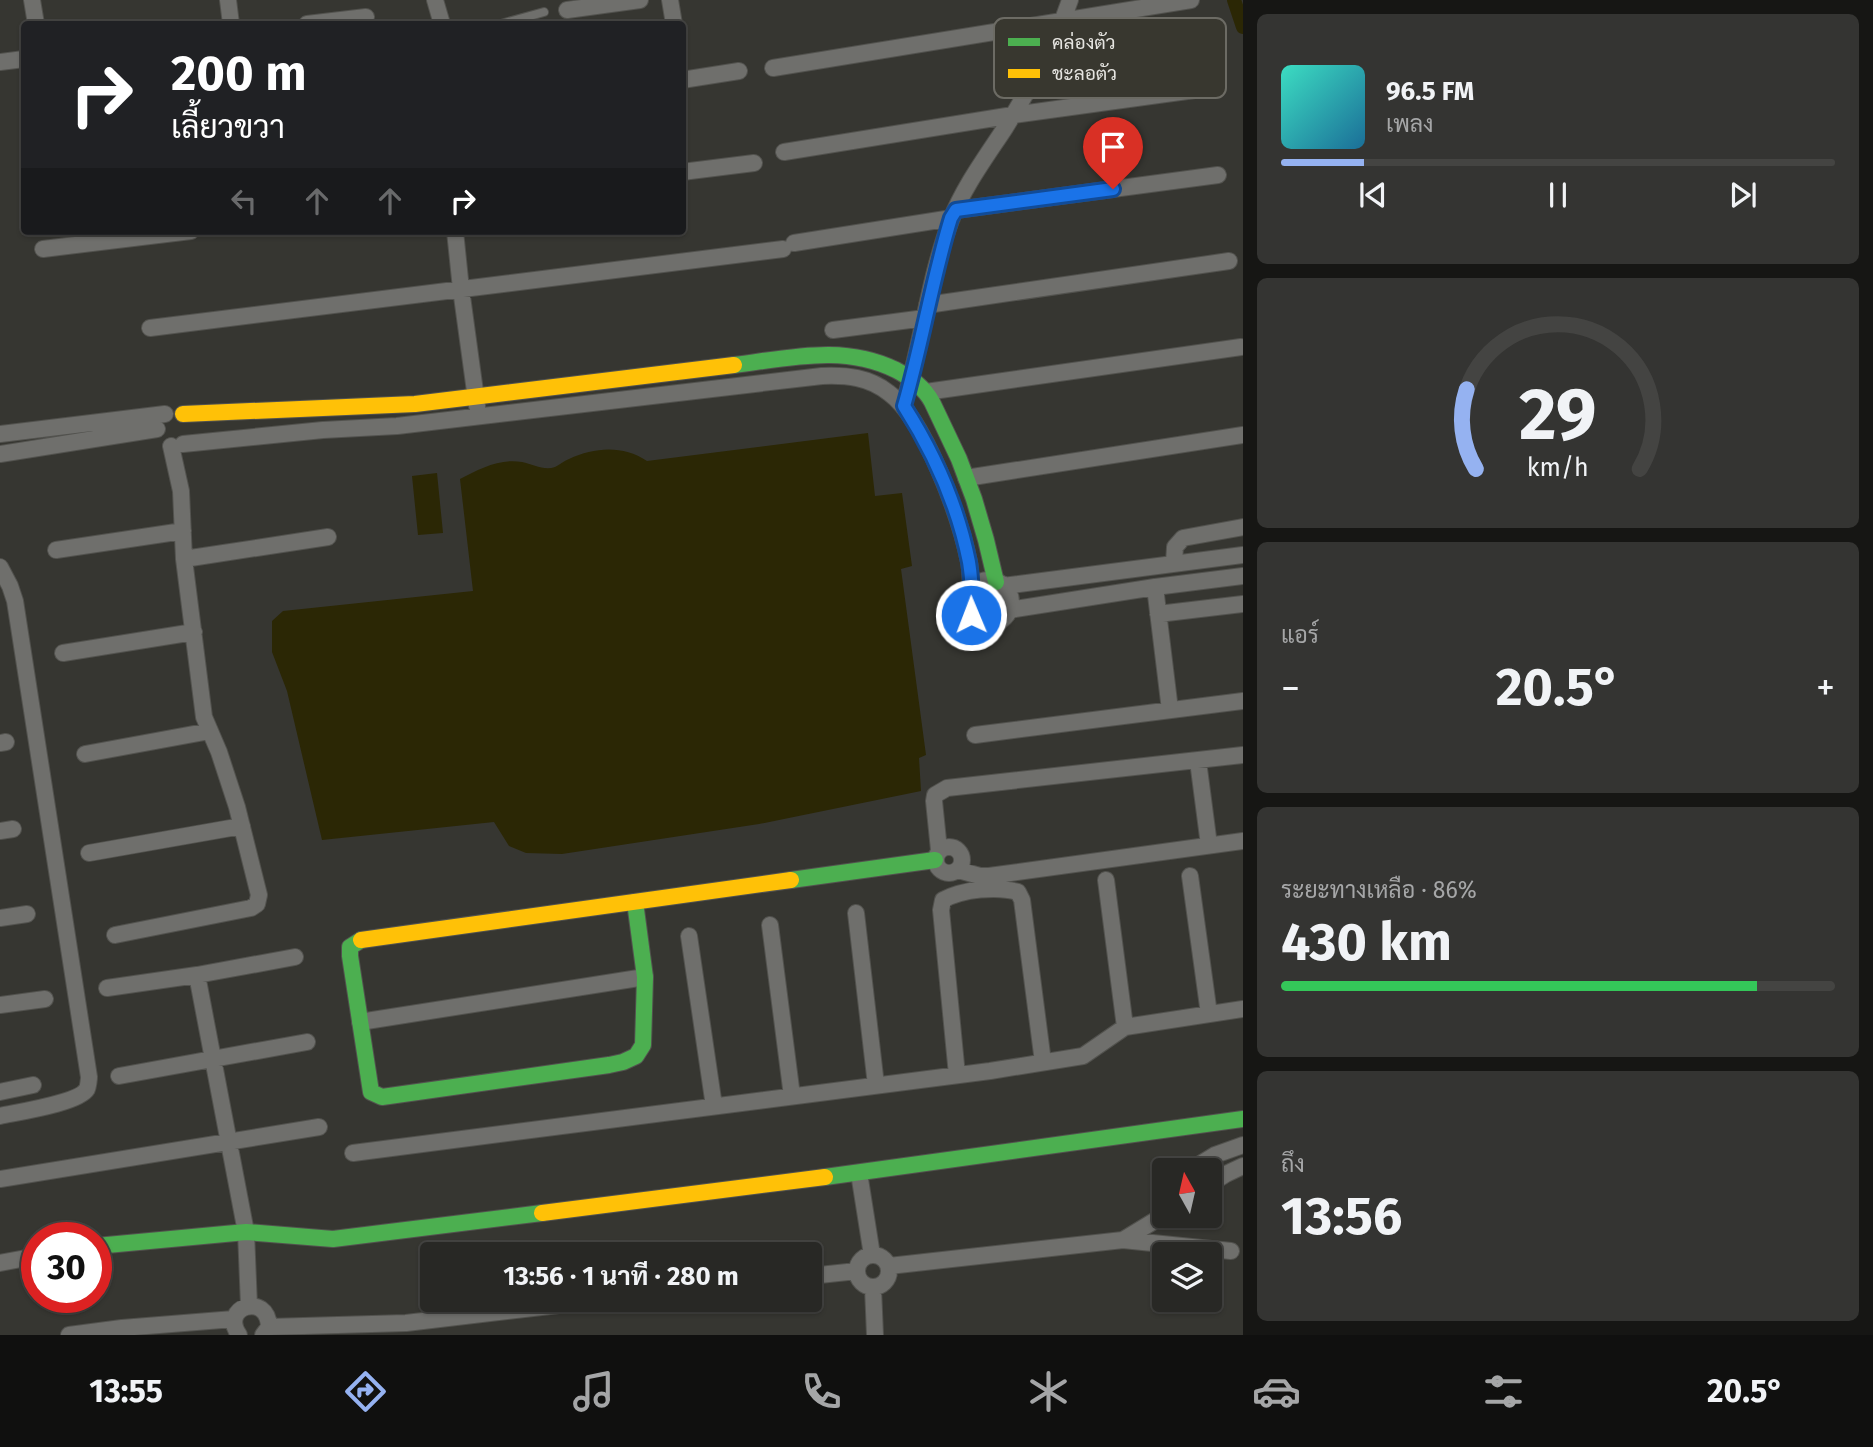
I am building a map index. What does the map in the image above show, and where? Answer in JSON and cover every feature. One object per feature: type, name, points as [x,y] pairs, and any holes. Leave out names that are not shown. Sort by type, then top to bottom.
[{"type":"street","points":[[32,0],[36,21]]},
{"type":"street","points":[[228,0],[231,21]]},
{"type":"street","points":[[435,0],[441,21]]},
{"type":"street","points":[[567,10],[640,0]]},
{"type":"street","points":[[670,0],[674,21]]},
{"type":"street","points":[[1064,18],[1070,0]]},
{"type":"street","points":[[1081,18],[1191,0]]},
{"type":"street","points":[[336,21],[366,18]]},
{"type":"street","points":[[773,68],[994,32]]},
{"type":"street","points":[[0,62],[21,59]]},
{"type":"street","points":[[686,79],[739,71]]},
{"type":"street","points":[[904,406],[926,312],[954,214],[975,173],[1022,98]]},
{"type":"street","points":[[784,152],[1136,98]]},
{"type":"street","points":[[686,172],[754,163]]},
{"type":"street","points":[[150,328],[789,246],[954,214],[1218,175]]},
{"type":"street","points":[[43,249],[158,235]]},
{"type":"street","points":[[455,235],[479,417]]},
{"type":"street","points":[[833,330],[1229,261]]},
{"type":"street","points":[[926,392],[1241,347]]},
{"type":"street","points":[[0,434],[171,412],[183,414],[415,404],[837,353],[853,355],[872,360],[911,380],[926,392],[952,442],[966,478],[1000,584],[1010,597],[1009,610],[995,623],[981,623],[971,615],[967,602],[971,590],[969,565],[960,525],[920,432],[904,406],[891,394],[861,378],[822,376],[379,428],[323,430],[177,445],[161,440],[157,429],[165,414]]},
{"type":"street","points":[[670,373],[672,394]]},
{"type":"street","points":[[177,445],[187,440],[191,429],[183,414]]},
{"type":"street","points":[[0,454],[157,429]]},
{"type":"street","points":[[966,478],[1243,435]]},
{"type":"street","points":[[115,935],[251,908],[257,904],[259,895],[226,774],[204,717],[184,559],[177,445]]},
{"type":"street","points":[[1174,563],[1175,547],[1183,538],[1243,527]]},
{"type":"street","points":[[56,550],[183,531]]},
{"type":"street","points":[[184,559],[328,537]]},
{"type":"street","points":[[971,590],[978,583],[987,581],[1000,584],[1239,555],[1241,576],[1009,610]]},
{"type":"street","points":[[0,567],[16,601],[89,1077],[88,1088],[79,1096],[65,1102],[0,1116]]},
{"type":"street","points":[[1155,587],[1170,710]]},
{"type":"street","points":[[1158,614],[1243,604]]},
{"type":"street","points":[[63,653],[194,632]]},
{"type":"street","points":[[975,734],[1243,701]]},
{"type":"street","points":[[85,754],[210,731]]},
{"type":"street","points":[[1243,755],[947,788],[935,795],[934,801],[936,865],[943,872],[953,873],[958,870],[989,876],[1243,841]]},
{"type":"street","points":[[1198,761],[1209,845]]},
{"type":"street","points":[[89,853],[242,826]]},
{"type":"street","points":[[635,902],[645,977],[643,1045],[636,1056],[609,1065],[382,1097],[371,1093],[349,956],[350,947],[357,941],[635,902],[937,855]]},
{"type":"street","points":[[1190,876],[1209,1014]]},
{"type":"street","points":[[1106,880],[1125,1027]]},
{"type":"street","points":[[957,1075],[941,910],[943,900],[954,894],[1004,888],[1018,892],[1022,900],[1044,1062]]},
{"type":"street","points":[[856,913],[876,1085]]},
{"type":"street","points":[[0,918],[27,914]]},
{"type":"street","points":[[770,925],[792,1096]]},
{"type":"street","points":[[689,936],[714,1106]]},
{"type":"street","points":[[107,988],[295,957]]},
{"type":"street","points":[[197,975],[246,1232],[249,1306]]},
{"type":"street","points":[[360,1022],[645,977]]},
{"type":"street","points":[[0,1005],[45,999]]},
{"type":"street","points":[[353,1153],[957,1075],[1083,1056],[1125,1027],[1243,1009]]},
{"type":"street","points":[[119,1076],[307,1042]]},
{"type":"street","points":[[0,1092],[33,1085]]},
{"type":"street","points":[[112,1245],[246,1232],[333,1239],[859,1173],[1243,1119]]},
{"type":"street","points":[[0,1179],[319,1127]]},
{"type":"street","points":[[1210,1158],[1243,1145]]},
{"type":"street","points":[[1215,1155],[1226,1174]]},
{"type":"street","points":[[1222,1177],[1243,1166]]},
{"type":"street","points":[[859,1173],[872,1255]]},
{"type":"street","points":[[1123,1240],[1152,1218]]},
{"type":"street","points":[[889,1266],[1123,1240],[1231,1251]]},
{"type":"street","points":[[872,1255],[882,1257],[890,1272],[885,1283],[873,1288],[861,1283],[857,1271],[861,1260],[872,1255]]},
{"type":"street","points":[[0,1263],[21,1259]]},
{"type":"street","points":[[822,1275],[857,1271]]},
{"type":"street","points":[[873,1288],[875,1335]]},
{"type":"street","points":[[69,1335],[122,1328],[237,1327],[242,1308],[249,1306],[262,1309],[266,1314],[266,1331],[406,1323],[500,1312]]},
{"type":"lane","points":[[511,21],[544,12]]},
{"type":"shaded area","points":[[868,433],[875,496],[902,493],[912,566],[901,569],[926,755],[919,758],[921,791],[759,824],[562,854],[526,853],[509,846],[494,822],[322,840],[287,691],[272,652],[272,621],[283,611],[473,591],[460,479],[498,463],[514,461],[551,468],[579,455],[599,450],[628,452],[647,461]]},
{"type":"shaded area","points":[[437,473],[443,533],[418,535],[412,476]]},
{"type":"waterway","points":[[1234,0],[1243,27]]},
{"type":"traffic: fast","points":[[734,365],[837,355],[876,362],[917,383],[932,402],[959,459],[974,499],[996,582]]},
{"type":"traffic: fast","points":[[791,880],[935,860]]},
{"type":"traffic: fast","points":[[361,940],[350,947],[350,956],[371,1092],[382,1097],[609,1065],[636,1056],[643,1045],[645,977],[635,902]]},
{"type":"traffic: fast","points":[[825,1177],[1243,1119]]},
{"type":"traffic: fast","points":[[112,1245],[246,1232],[333,1239],[542,1213]]},
{"type":"traffic: slow","points":[[183,414],[415,404],[734,365]]},
{"type":"traffic: slow","points":[[361,940],[791,880]]},
{"type":"traffic: slow","points":[[542,1213],[825,1177]]},
{"type":"route","points":[[971,615],[967,602],[971,590],[969,565],[960,525],[920,432],[904,406],[927,305],[951,218],[956,210],[1113,189]]}]
